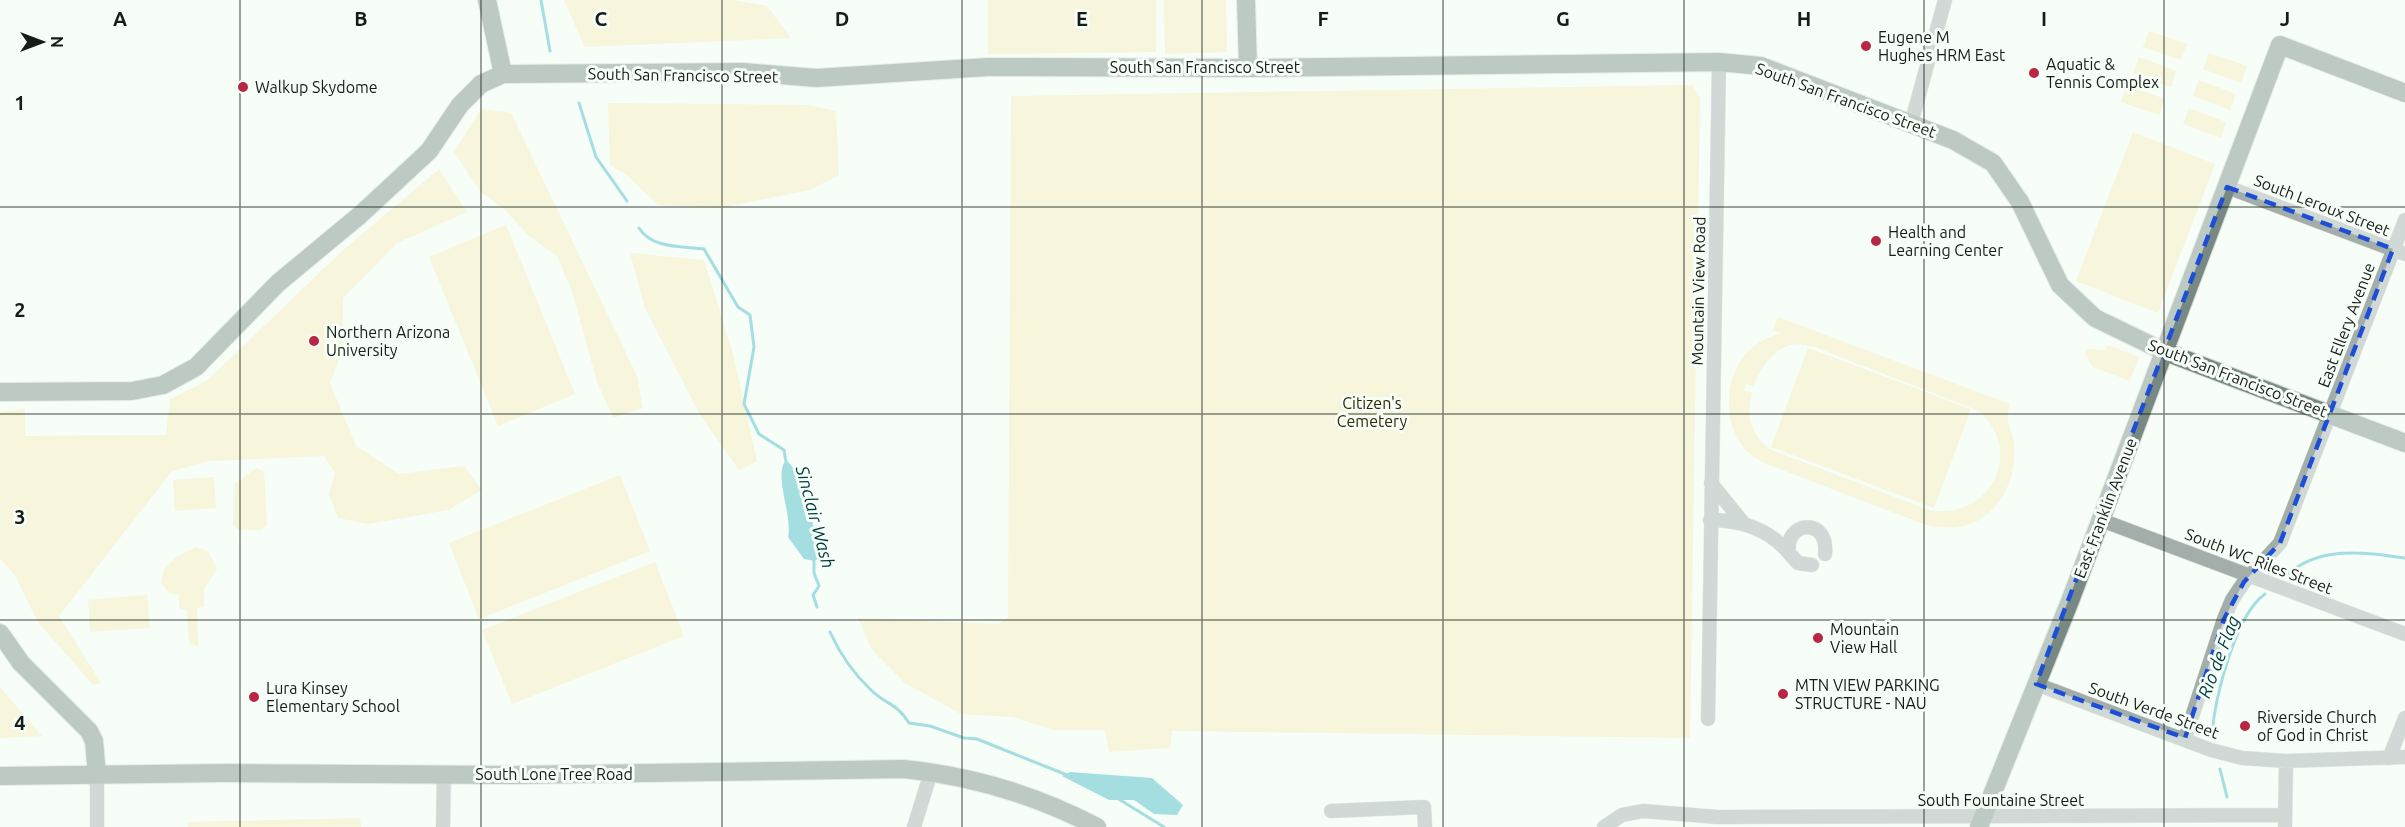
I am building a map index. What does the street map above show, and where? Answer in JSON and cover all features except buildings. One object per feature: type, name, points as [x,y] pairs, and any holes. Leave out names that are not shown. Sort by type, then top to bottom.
[{"type":"street","points":[[487,0],[503,74]]},
{"type":"street","points":[[1246,0],[1248,68]]},
{"type":"street","points":[[1911,124],[1945,0]]},
{"type":"street","name":"East Franklin Avenue","points":[[1980,822],[2101,520],[2280,45],[2405,93]]},
{"type":"street","name":"South San Francisco Street","points":[[0,392],[132,391],[163,385],[196,367],[278,284],[360,215],[429,152],[460,105],[481,84],[503,74],[743,72],[816,78],[988,67],[1248,68],[1719,62],[1761,66],[1953,140],[1993,163],[2020,202],[2051,272],[2067,294],[2096,318],[2163,351],[2405,443]]},
{"type":"street","name":"Mountain View Road","points":[[1708,719],[1719,62]]},
{"type":"street","name":"South Leroux Street","points":[[2227,187],[2399,252]]},
{"type":"street","name":"East Ellery Avenue","points":[[2186,738],[2232,600],[2280,543],[2330,414],[2399,252],[2405,220]]},
{"type":"street","points":[[1711,483],[1744,524]]},
{"type":"street","points":[[1710,520],[1744,524],[1776,537],[1798,563],[1812,565]]},
{"type":"street","name":"South WC Riles Street","points":[[2101,520],[2405,634]]},
{"type":"street","points":[[1776,537],[1807,527],[1819,531],[1826,542],[1825,554]]},
{"type":"street","points":[[1789,553],[1789,540],[1795,531]]},
{"type":"street","points":[[0,633],[21,663],[89,731],[94,741],[97,774],[97,827]]},
{"type":"street","name":"South Verde Street","points":[[2036,684],[2186,738],[2211,750],[2242,758],[2286,761],[2405,757]]},
{"type":"street","points":[[2389,758],[2405,718]]},
{"type":"street","points":[[2285,821],[2286,761]]},
{"type":"street","name":"South Lone Tree Road","points":[[0,776],[904,769],[931,772],[1008,789],[1068,812],[1097,827]]},
{"type":"street","points":[[914,827],[931,772]]},
{"type":"street","points":[[443,827],[444,774]]},
{"type":"street","points":[[1331,811],[1424,807],[1425,827]]},
{"type":"street","name":"South Fountaine Street","points":[[1604,827],[1622,815],[1643,812],[1717,822],[2285,821]]},
{"type":"highlighted area","points":[[2227,187],[2393,249],[2280,543],[2244,582],[2224,619],[2185,738],[2036,684]]},
{"type":"green space","points":[[564,0],[733,0],[767,6],[791,38],[585,47]]},
{"type":"green space","points":[[988,0],[1156,0],[1156,52],[988,54]]},
{"type":"green space","points":[[1164,0],[1226,0],[1227,52],[1165,54]]},
{"type":"green space","points":[[2149,31],[2187,44],[2181,60],[2143,47]]},
{"type":"green space","points":[[2209,53],[2247,66],[2241,83],[2203,69]]},
{"type":"green space","points":[[2139,57],[2176,71],[2171,87],[2133,73]]},
{"type":"green space","points":[[2199,80],[2236,94],[2230,110],[2193,96]]},
{"type":"green space","name":"Citizen's Cemetery","points":[[1692,85],[1700,98],[1690,738],[1172,731],[1170,748],[1109,752],[1105,730],[1054,730],[1013,717],[961,714],[905,683],[872,650],[858,618],[998,624],[1008,617],[1011,96]]},
{"type":"green space","points":[[2127,85],[2165,99],[2159,115],[2121,102]]},
{"type":"green space","points":[[608,103],[807,105],[836,111],[839,175],[810,190],[720,208],[658,205],[628,176],[610,165]]},
{"type":"green space","points":[[2189,108],[2226,122],[2221,138],[2183,124]]},
{"type":"green space","points":[[481,109],[511,113],[637,376],[643,408],[613,418],[597,382],[573,294],[557,256],[528,235],[504,209],[481,192],[454,152]]},
{"type":"green space","points":[[2133,132],[2215,164],[2158,313],[2076,281]]},
{"type":"green space","points":[[439,169],[467,212],[397,243],[343,298],[343,350],[330,383],[356,446],[399,474],[464,466],[482,490],[448,510],[369,524],[338,518],[329,494],[335,473],[324,456],[210,461],[172,471],[59,616],[101,683],[93,685],[37,621],[15,575],[0,559],[0,412],[25,409],[25,436],[166,435],[170,399],[208,380],[341,252]]},
{"type":"green space","points":[[506,225],[575,394],[498,426],[429,257]]},
{"type":"green space","points":[[630,253],[704,260],[733,354],[757,461],[739,470],[700,415],[645,308]]},
{"type":"green space","points":[[1778,317],[2010,404],[2008,420],[2014,443],[2014,456],[2013,470],[2004,495],[1987,515],[1976,522],[1949,528],[1926,525],[1764,463],[1749,453],[1733,428],[1729,402],[1730,389],[1738,365],[1745,355],[1761,342],[1780,333],[1773,330]],"holes":[[[1794,344],[1815,347],[1979,411],[1993,428],[1999,446],[2000,464],[1994,480],[1984,495],[1969,505],[1950,511],[1929,510],[1769,449],[1757,437],[1751,424],[1749,410],[1752,393],[1744,391],[1746,384],[1753,386],[1760,372],[1774,354],[1787,346]]]},
{"type":"green space","points":[[2107,345],[2139,357],[2130,381],[2093,367],[2085,354],[2087,349],[2106,350]]},
{"type":"green space","points":[[1808,348],[1971,409],[1934,508],[1771,447]]},
{"type":"green space","points":[[256,468],[264,472],[267,525],[262,530],[238,530],[233,525],[234,484]]},
{"type":"green space","points":[[620,475],[650,551],[479,619],[449,543]]},
{"type":"green space","points":[[214,477],[216,508],[175,511],[173,480]]},
{"type":"green space","points":[[196,547],[208,551],[217,569],[204,589],[204,607],[197,608],[198,646],[189,644],[187,611],[179,608],[179,595],[169,593],[161,583],[168,565]]},
{"type":"green space","points":[[655,562],[684,636],[512,704],[482,630]]},
{"type":"green space","points":[[147,595],[150,628],[90,632],[88,600]]},
{"type":"green space","points":[[0,687],[42,736],[0,738]]},
{"type":"green space","points":[[360,818],[361,827],[188,827],[188,822]]},
{"type":"water","points":[[786,460],[793,468],[804,491],[819,557],[815,561],[804,559],[788,537],[788,518],[782,485],[783,467]]},
{"type":"water","points":[[1070,772],[1152,778],[1183,805],[1177,815],[1154,814],[1134,800],[1109,800],[1062,776]]},
{"type":"waterway","name":"Sinclair Wash","points":[[541,0],[550,51]]},
{"type":"waterway","name":"Sinclair Wash","points":[[579,103],[596,157],[627,201]]},
{"type":"waterway","name":"Sinclair Wash","points":[[639,228],[645,235],[659,243],[704,249],[738,307],[750,315],[754,347],[744,404],[759,434],[784,450],[786,462]]},
{"type":"waterway","name":"Rio de Flag","points":[[2285,577],[2311,560],[2326,555],[2357,553],[2405,558]]},
{"type":"waterway","name":"Sinclair Wash","points":[[814,557],[814,573],[819,586],[813,595],[817,607]]},
{"type":"waterway","name":"Rio de Flag","points":[[2212,734],[2217,700],[2228,658],[2244,620],[2265,594]]},
{"type":"waterway","name":"Sinclair Wash","points":[[830,632],[842,655],[865,684],[876,695],[900,711],[909,723],[930,726],[964,738],[977,739],[1067,775]]},
{"type":"waterway","name":"Rio de Flag","points":[[2220,769],[2227,797]]},
{"type":"waterway","name":"Sinclair Wash","points":[[1117,798],[1164,827]]},
{"type":"place","name":"Eugene M Hughes HRM East","points":[[1866,46]]},
{"type":"place","name":"Aquatic & Tennis Complex","points":[[2034,73]]},
{"type":"place","name":"Walkup Skydome","points":[[243,87]]},
{"type":"place","name":"Health and Learning Center","points":[[1876,241]]},
{"type":"place","name":"Northern Arizona University","points":[[314,341]]},
{"type":"place","name":"Mountain View Hall","points":[[1818,638]]},
{"type":"place","name":"MTN VIEW PARKING STRUCTURE - NAU","points":[[1783,694]]},
{"type":"place","name":"Lura Kinsey Elementary School","points":[[254,697]]},
{"type":"place","name":"Riverside Church of God in Christ","points":[[2245,726]]}]
